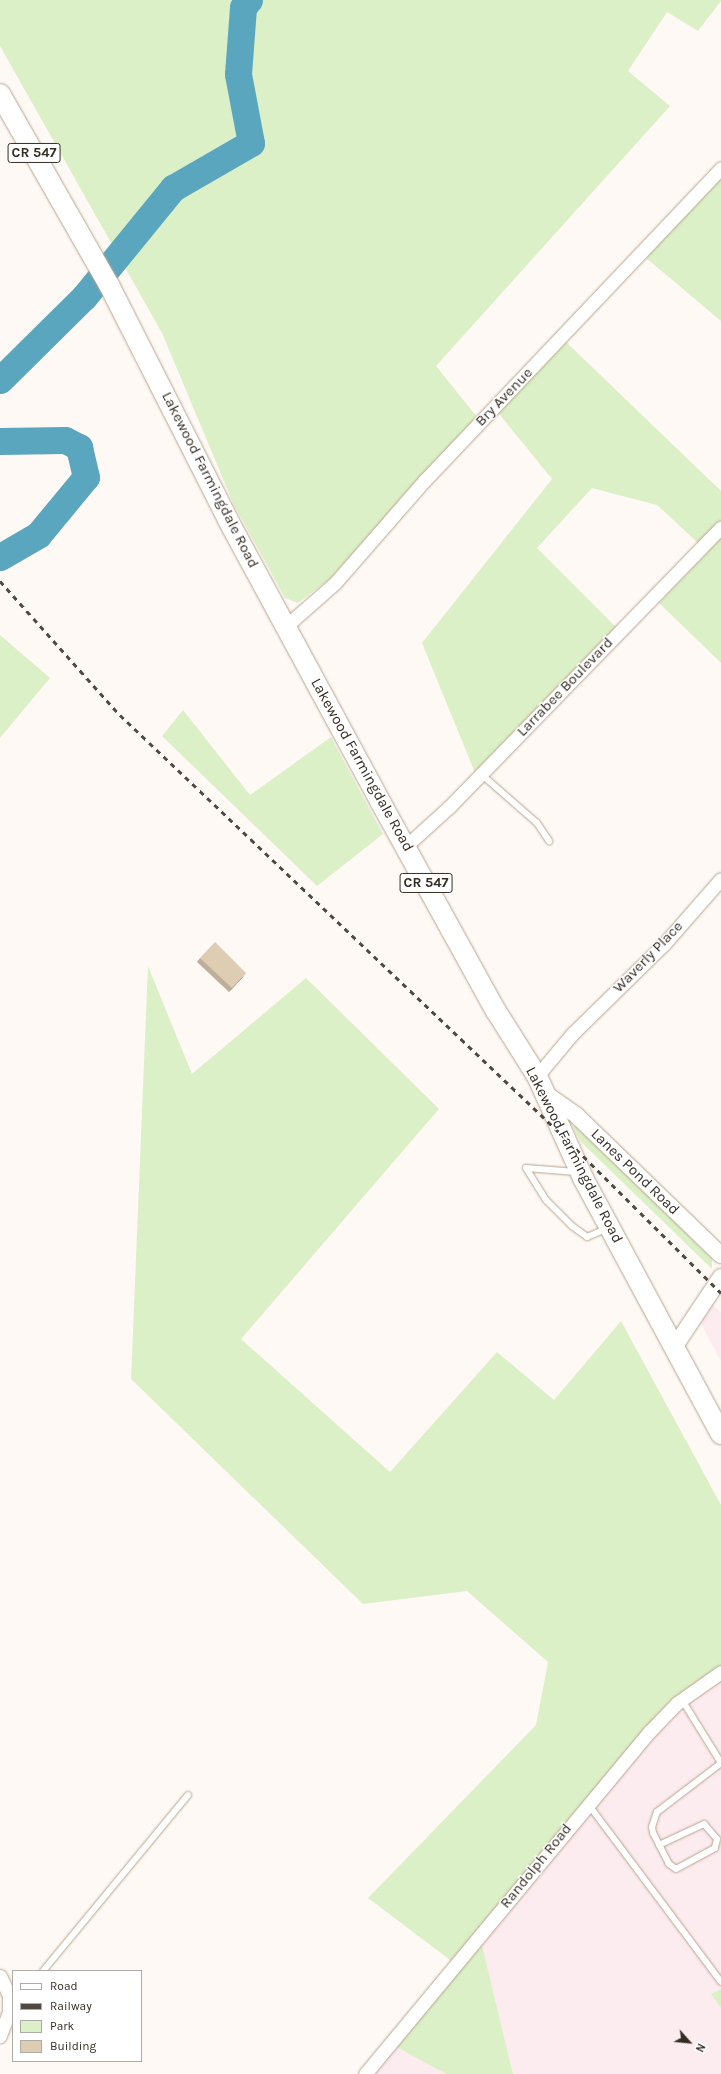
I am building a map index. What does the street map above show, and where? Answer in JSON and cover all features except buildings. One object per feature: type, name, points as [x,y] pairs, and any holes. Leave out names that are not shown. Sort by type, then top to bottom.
[{"type":"main road","name":"Lakewood Farmingdale Road","points":[[0,94],[109,285],[286,626],[496,1011],[537,1076],[581,1173],[721,1434]]},
{"type":"street","name":"Bry Avenue","points":[[286,626],[335,583],[425,480],[721,168]]},
{"type":"street","name":"Larrabee Boulevard","points":[[406,846],[481,774],[721,527]]},
{"type":"street","name":"Waverly Place","points":[[537,1076],[572,1033],[664,944],[721,879]]},
{"type":"street","name":"Lanes Pond Road","points":[[546,1094],[577,1116],[721,1255]]},
{"type":"street","points":[[675,1346],[721,1277]]},
{"type":"street","name":"Randolph Road","points":[[365,2074],[588,1803],[682,1700],[721,1672]]},
{"type":"street","points":[[0,1976],[9,1995],[11,2009],[0,2036]]},
{"type":"lane","points":[[481,774],[537,823],[549,841]]},
{"type":"lane","points":[[581,1173],[526,1168],[546,1200],[572,1226],[587,1237],[610,1228]]},
{"type":"lane","points":[[659,1845],[699,1824],[708,1826],[717,1839],[712,1852],[681,1868],[669,1864],[659,1845],[652,1827],[657,1812],[721,1763],[682,1700]]},
{"type":"lane","points":[[43,1970],[188,1795]]},
{"type":"lane","points":[[588,1803],[721,1982]]},
{"type":"shaded area","points":[[704,1296],[721,1313],[721,1361],[694,1311]]},
{"type":"shaded area","points":[[721,1676],[721,1989],[711,1994],[721,2008],[721,2074],[513,2074],[479,1934],[641,1741]]},
{"type":"shaded area","points":[[389,2043],[446,2074],[365,2074]]},
{"type":"green space","points":[[0,0],[721,1],[698,31],[667,12],[628,71],[670,106],[436,366],[477,417],[331,578],[298,603],[285,598],[234,505],[162,333],[0,46]]},
{"type":"green space","points":[[721,178],[721,321],[646,258]]},
{"type":"green space","points":[[563,339],[721,491],[721,663],[659,603],[708,552],[657,505],[592,488],[537,548],[621,632],[480,785],[422,643],[552,479],[496,410]]},
{"type":"green space","points":[[0,635],[50,678],[0,738]]},
{"type":"green space","points":[[183,710],[250,795],[331,737],[383,834],[317,886],[162,736]]},
{"type":"green space","points":[[148,966],[192,1074],[306,978],[439,1109],[241,1339],[390,1472],[497,1352],[554,1400],[621,1321],[721,1505],[721,1676],[641,1741],[479,1933],[513,2074],[446,2074],[389,2043],[454,1963],[368,1898],[536,1725],[548,1662],[467,1591],[363,1604],[131,1379]]},
{"type":"green space","points":[[577,1125],[712,1259],[712,1269],[581,1142],[573,1127]]},
{"type":"green space","points":[[721,1989],[721,2008],[711,1994]]},
{"type":"waterway","points":[[0,380],[84,297],[173,188],[251,143],[238,74],[243,7],[249,0]]},
{"type":"waterway","points":[[0,441],[65,440],[79,447],[86,477],[38,535],[0,557]]},
{"type":"railway","points":[[0,581],[120,715],[562,1135],[721,1293]]}]
